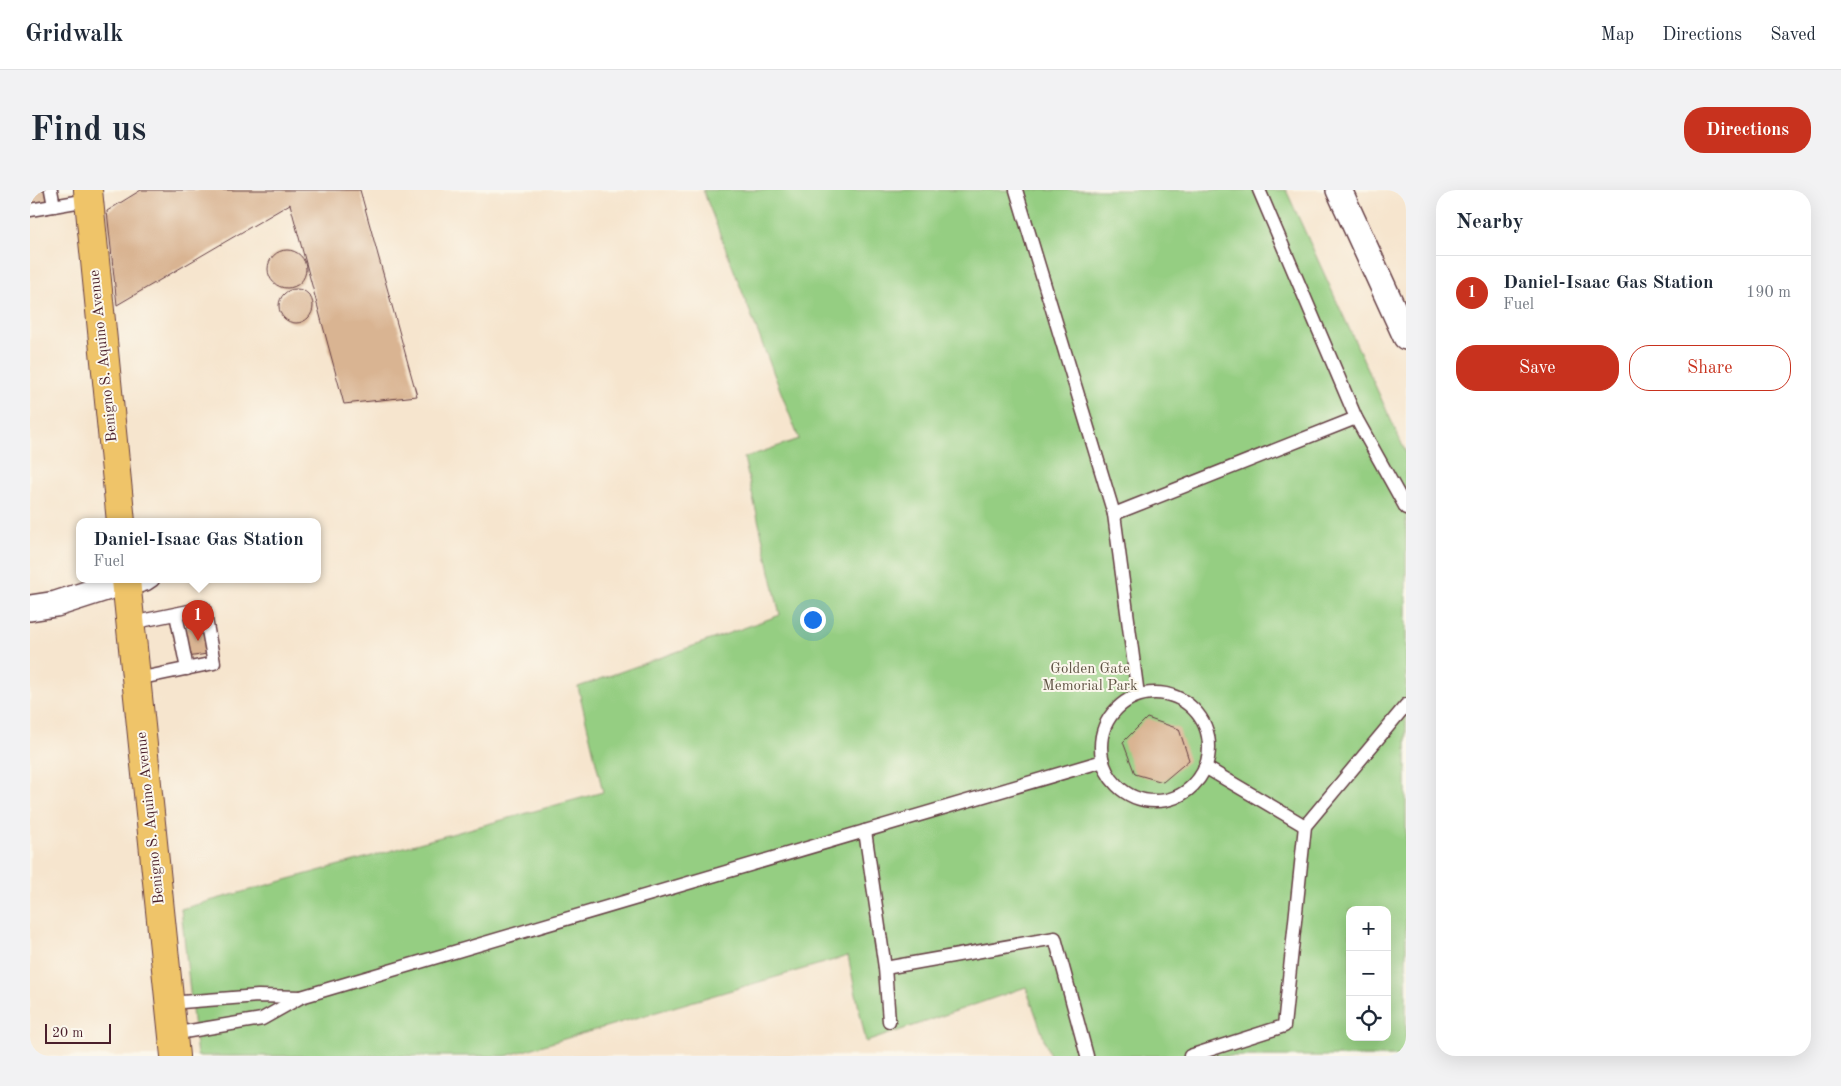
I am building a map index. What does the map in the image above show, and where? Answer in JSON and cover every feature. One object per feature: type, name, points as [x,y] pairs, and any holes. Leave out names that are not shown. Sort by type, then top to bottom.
[{"type":"main road","name":"Benigno S. Aquino Avenue","points":[[88,195],[121,518]]},
{"type":"main road","name":"Benigno S. Aquino Avenue","points":[[133,583],[131,623],[174,1045]]},
{"type":"street","points":[[1339,190],[1406,337]]},
{"type":"street","points":[[30,608],[56,604],[133,583]]},
{"type":"lane","points":[[51,190],[54,206]]},
{"type":"lane","points":[[1016,190],[1114,514],[1138,695]]},
{"type":"lane","points":[[1259,190],[1356,418],[1406,508]]},
{"type":"lane","points":[[30,210],[54,206],[88,195]]},
{"type":"lane","points":[[1114,514],[1356,418]]},
{"type":"lane","points":[[131,623],[204,608],[214,663],[137,679]]},
{"type":"lane","points":[[176,614],[187,669]]},
{"type":"lane","points":[[1156,692],[1173,695],[1188,704],[1200,716],[1208,732],[1209,750],[1205,767],[1193,785],[1174,797],[1160,800],[1145,800],[1131,794],[1119,786],[1109,775],[1103,761],[1101,747],[1103,732],[1110,716],[1123,703],[1138,695],[1156,692]]},
{"type":"lane","points":[[1190,1056],[1284,1026],[1305,826],[1406,705]]},
{"type":"lane","points":[[174,1045],[262,1019],[301,997],[1103,761]]},
{"type":"lane","points":[[1205,767],[1305,826]]},
{"type":"lane","points":[[865,832],[885,968],[889,1021]]},
{"type":"lane","points":[[885,968],[1055,938],[1088,1056]]},
{"type":"lane","points":[[169,1002],[258,996],[301,997]]},
{"type":"green space","name":"Golden Gate Memorial Park","points":[[703,190],[1286,190],[1406,453],[1406,1056],[1050,1056],[1026,987],[866,1042],[848,956],[506,1056],[197,1056],[181,909],[603,792],[578,687],[780,615],[744,458],[799,439]]},
{"type":"building","points":[[30,190],[49,190],[51,205],[30,205]]},
{"type":"building","points":[[141,190],[360,190],[417,396],[344,404],[290,204],[117,305],[107,211]]},
{"type":"building","points":[[287,250],[300,256],[306,269],[300,282],[287,288],[274,282],[268,269],[274,256]]},
{"type":"building","points":[[296,289],[303,290],[308,294],[312,299],[312,313],[308,318],[303,322],[296,323],[289,322],[284,318],[280,313],[279,306],[280,299],[284,294],[289,290]]},
{"type":"building","points":[[209,624],[214,653],[187,657],[181,629]]},
{"type":"building","points":[[1147,718],[1179,729],[1189,760],[1163,782],[1135,774],[1123,742]]},
{"type":"place","name":"Daniel-Isaac Gas Station","points":[[198,641]]}]
